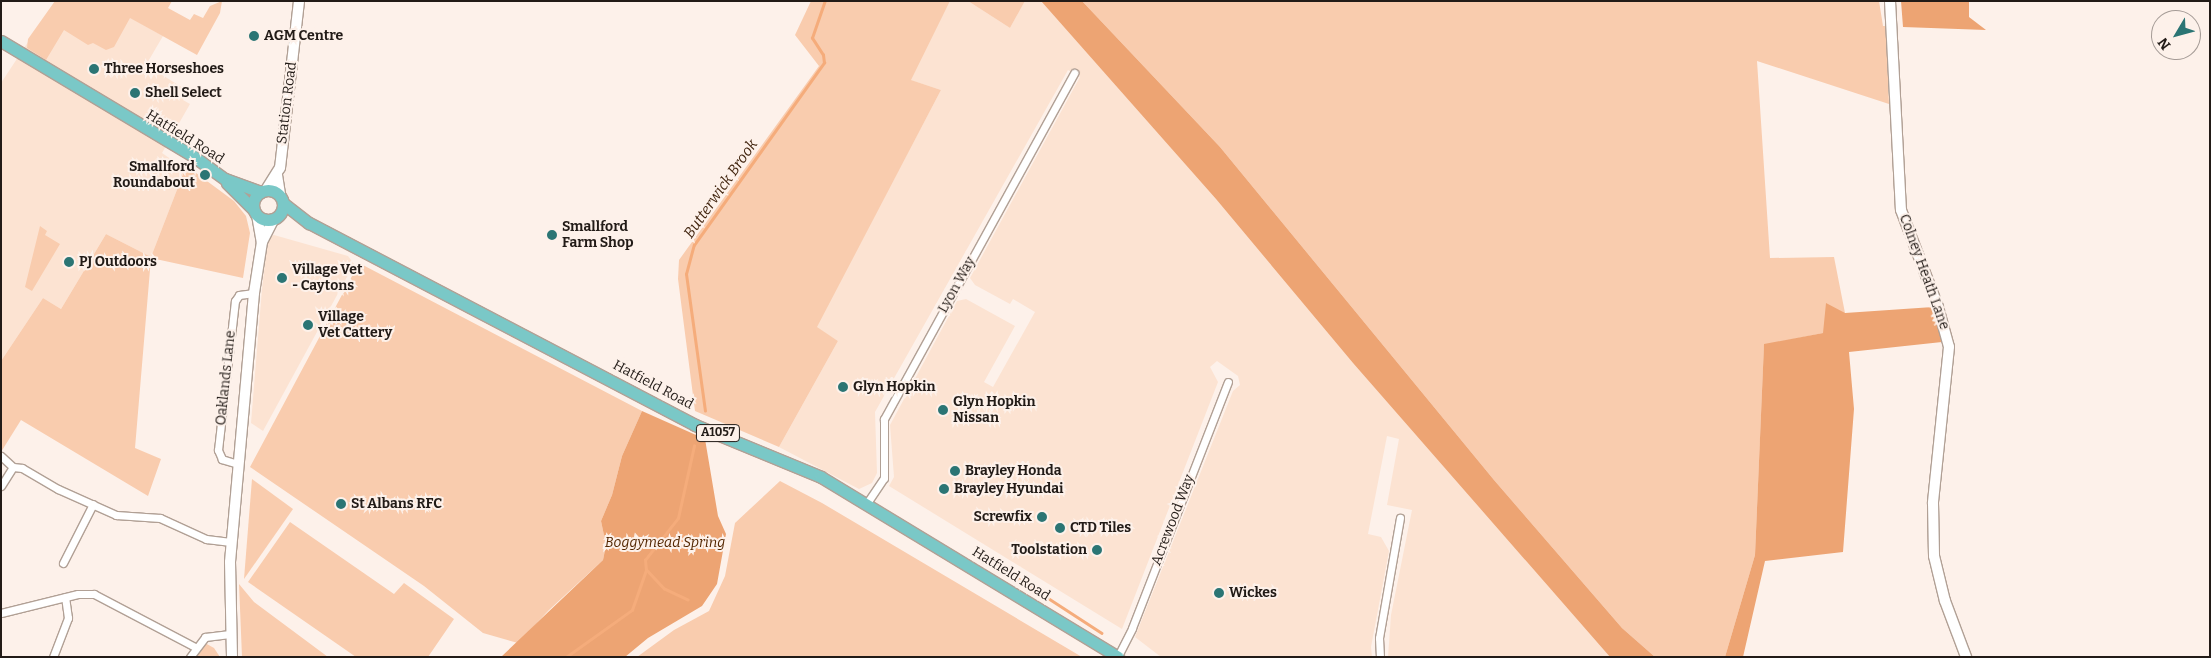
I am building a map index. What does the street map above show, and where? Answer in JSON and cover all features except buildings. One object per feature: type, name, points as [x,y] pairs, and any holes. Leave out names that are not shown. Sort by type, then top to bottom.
[{"type":"main road","name":"Hatfield Road","points":[[1,41],[193,156],[225,179],[255,212]]},
{"type":"main road","name":"Hatfield Road","points":[[225,179],[264,191]]},
{"type":"main road","points":[[264,191],[282,199],[282,212],[274,220],[264,220],[255,212],[254,199],[264,191]]},
{"type":"main road","name":"Hatfield Road","points":[[282,199],[300,218],[696,424],[800,466],[867,503],[1118,657]]},
{"type":"main road","name":"Hatfield Road","points":[[274,220],[300,218]]},
{"type":"street","name":"Station Road","points":[[282,199],[277,175],[299,1]]},
{"type":"street","name":"Colney Heath Lane","points":[[1890,1],[1901,210],[1938,307],[1948,346],[1934,503],[1934,556],[1943,594],[1966,657]]},
{"type":"street","name":"Lyon Way","points":[[867,503],[884,478],[884,419],[1074,73]]},
{"type":"street","name":"Station Road","points":[[264,191],[277,175]]},
{"type":"street","name":"Oaklands Lane","points":[[255,212],[262,242]]},
{"type":"street","name":"Oaklands Lane","points":[[232,657],[230,634],[231,542],[254,293],[262,242],[274,220]]},
{"type":"street","name":"Oaklands Lane","points":[[238,464],[222,460],[218,450],[235,301],[239,294],[254,293]]},
{"type":"street","name":"Acrewood Way","points":[[1118,657],[1132,628],[1228,382]]},
{"type":"street","points":[[1,456],[13,467],[22,468],[93,504],[122,516],[160,518],[206,539],[231,542]]},
{"type":"street","points":[[1,486],[13,467]]},
{"type":"street","points":[[62,563],[93,504]]},
{"type":"street","points":[[1380,657],[1379,638],[1400,518]]},
{"type":"street","points":[[1,614],[65,597],[88,593],[100,596],[136,618],[195,646]]},
{"type":"street","points":[[53,657],[68,618],[65,597]]},
{"type":"street","points":[[190,657],[195,646],[207,636],[230,634]]},
{"type":"shaded area","points":[[55,1],[101,1],[163,36],[146,65],[188,91],[183,100],[190,104],[162,153],[185,169],[151,257],[106,234],[61,309],[43,298],[1,361],[1,83]]},
{"type":"shaded area","points":[[55,1],[172,1],[168,8],[190,20],[194,14],[203,18],[210,6],[222,1],[220,13],[197,55],[130,18],[114,47],[106,50],[93,43],[88,45],[64,30],[46,60],[27,48],[28,39]]},
{"type":"shaded area","points":[[811,1],[950,1],[911,80],[941,90],[817,327],[838,341],[779,447],[695,411],[678,279],[679,260],[819,66],[795,35]]},
{"type":"shaded area","points":[[950,1],[968,1],[1010,28],[1025,1],[1041,1],[1216,199],[1353,363],[1610,657],[1388,657],[1391,615],[1412,510],[1387,505],[1399,439],[1387,436],[1368,534],[1381,537],[1389,551],[1371,647],[1372,657],[1161,657],[1135,637],[1233,391],[1240,385],[1238,376],[1217,361],[1210,367],[1218,382],[1122,629],[889,486],[894,477],[890,425],[957,301],[966,299],[1015,326],[984,382],[993,387],[1035,312],[1013,299],[1010,304],[975,285],[970,278],[1080,77],[1068,70],[875,412],[877,473],[872,483],[859,489],[779,447],[838,341],[816,327],[941,90],[910,80]]},
{"type":"shaded area","points":[[968,1],[1025,1],[1010,28]]},
{"type":"shaded area","points":[[1082,1],[1879,1],[1883,26],[1886,26],[1889,104],[1757,61],[1770,258],[1834,257],[1845,313],[1823,333],[1764,345],[1755,555],[1725,657],[1655,657],[1622,628],[1494,480],[1220,147]]},
{"type":"shaded area","points":[[185,169],[192,170],[234,201],[246,216],[250,233],[243,278],[151,258],[135,448],[161,459],[148,496],[21,420],[1,452],[1,361],[43,298],[61,309],[106,234],[151,257]]},
{"type":"shaded area","points":[[40,226],[47,231],[45,235],[60,244],[32,291],[25,287]]},
{"type":"shaded area","points":[[274,235],[348,256],[354,264],[263,431],[251,423],[268,238]]},
{"type":"shaded area","points":[[359,263],[642,411],[622,456],[612,495],[601,521],[606,545],[603,560],[549,610],[518,643],[483,633],[424,586],[250,467]]},
{"type":"shaded area","points":[[252,479],[293,509],[244,579]]},
{"type":"shaded area","points":[[780,481],[822,503],[1082,657],[637,657],[674,630],[709,611],[725,576],[735,523]]},
{"type":"shaded area","points":[[290,522],[394,594],[404,583],[454,619],[428,657],[356,657],[248,582]]},
{"type":"shaded area","points":[[239,584],[254,602],[328,657],[242,657]]},
{"type":"shaded area","points":[[205,643],[214,648],[220,657],[196,657]]},
{"type":"green space","points":[[1041,1],[1082,1],[1220,147],[1494,480],[1622,628],[1655,657],[1610,657],[1353,363],[1216,199]]},
{"type":"green space","points":[[1901,1],[1969,1],[1969,17],[1986,30],[1903,27]]},
{"type":"green space","points":[[1826,303],[1845,313],[1933,307],[1942,342],[1849,352],[1854,409],[1843,552],[1765,561],[1743,657],[1725,657],[1755,555],[1764,344],[1823,333]]},
{"type":"green space","name":"Boggymead Spring","points":[[642,411],[705,439],[718,516],[726,534],[717,584],[702,606],[648,638],[625,657],[501,657],[603,560],[606,545],[601,521],[612,495],[622,456]]},
{"type":"waterway","name":"Butterwick Brook","points":[[705,411],[686,274],[694,245],[824,63],[823,55],[812,38],[825,1]]},
{"type":"waterway","name":"Butterwick Brook","points":[[688,600],[664,589],[646,570],[645,560],[678,518],[694,446]]},
{"type":"waterway","points":[[996,564],[1102,633]]},
{"type":"waterway","name":"Butterwick Brook","points":[[566,657],[632,610],[646,570]]},
{"type":"place","name":"AGM Centre","points":[[254,36]]},
{"type":"place","name":"Three Horseshoes","points":[[94,69]]},
{"type":"place","name":"Shell Select","points":[[135,93]]},
{"type":"place","name":"Smallford Roundabout","points":[[205,175]]},
{"type":"place","name":"Smallford Farm Shop","points":[[552,235]]},
{"type":"place","name":"PJ Outdoors","points":[[69,262]]},
{"type":"place","name":"Village Vet - Caytons","points":[[282,278]]},
{"type":"place","name":"Village Vet Cattery","points":[[308,325]]},
{"type":"place","name":"Glyn Hopkin","points":[[843,387]]},
{"type":"place","name":"Glyn Hopkin Nissan","points":[[943,410]]},
{"type":"place","name":"Brayley Honda","points":[[955,471]]},
{"type":"place","name":"Brayley Hyundai","points":[[944,489]]},
{"type":"place","name":"St Albans RFC","points":[[341,504]]},
{"type":"place","name":"Screwfix","points":[[1042,517]]},
{"type":"place","name":"CTD Tiles","points":[[1060,528]]},
{"type":"place","name":"Toolstation","points":[[1097,550]]},
{"type":"place","name":"Wickes","points":[[1219,593]]}]
